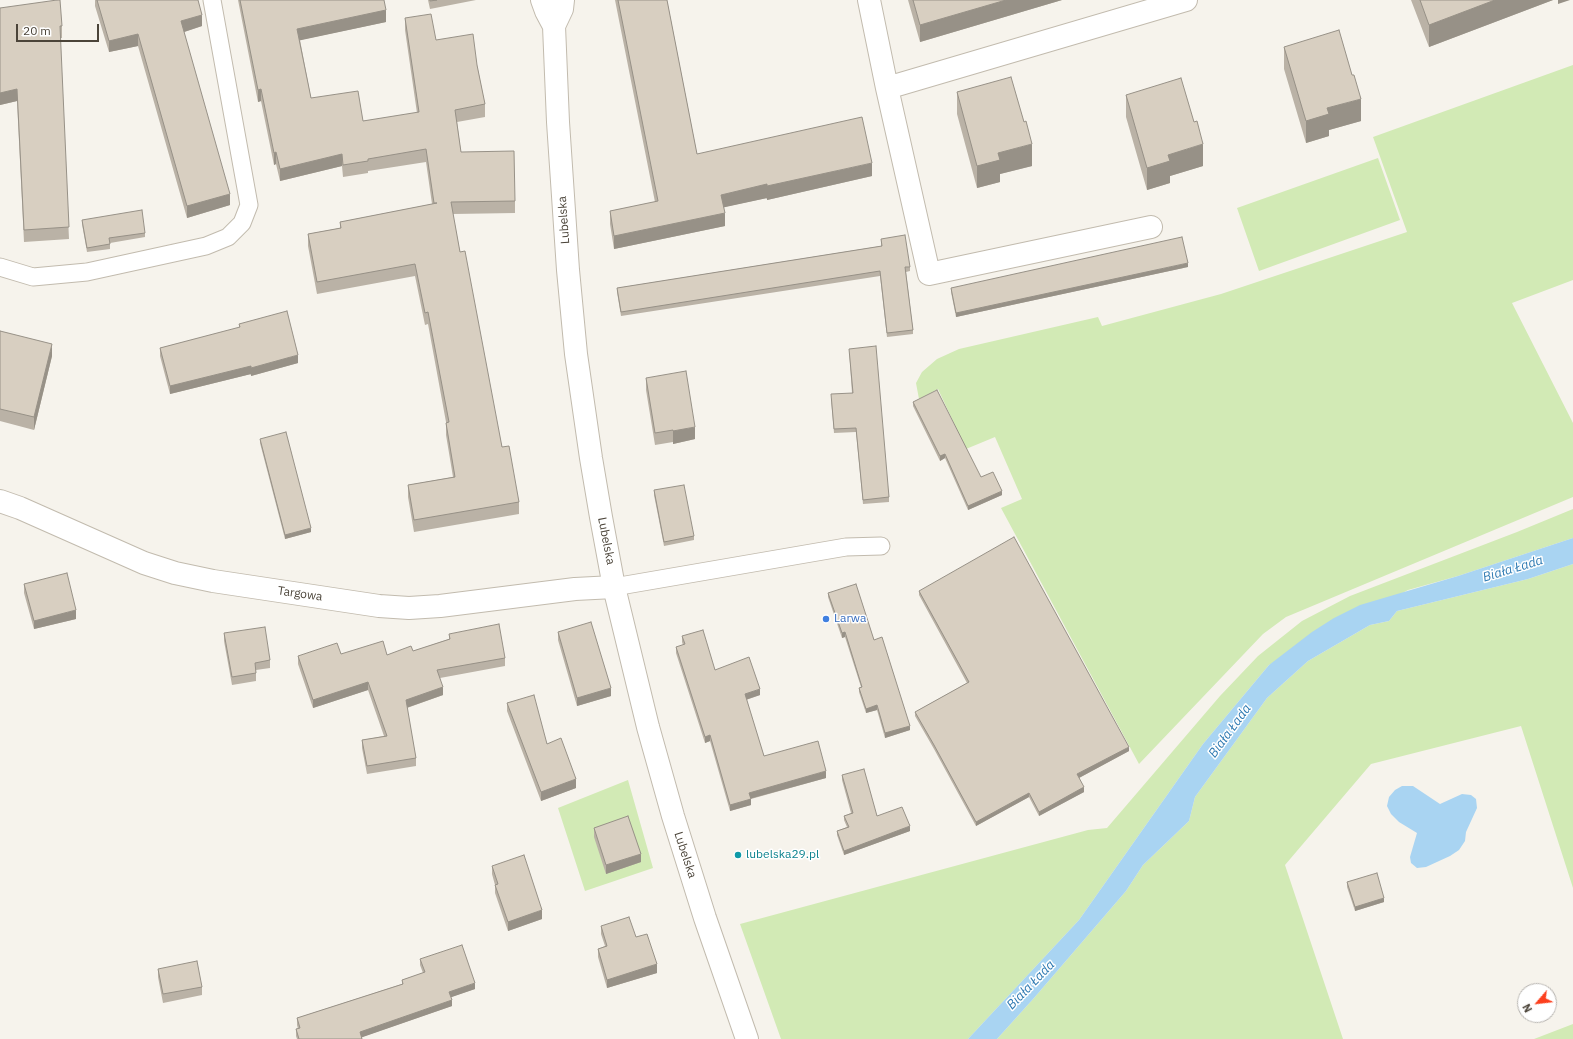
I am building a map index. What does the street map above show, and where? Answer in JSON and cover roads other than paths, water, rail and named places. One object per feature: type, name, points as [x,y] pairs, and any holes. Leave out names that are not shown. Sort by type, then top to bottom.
[{"type":"street","name":"Lubelska","points":[[542,0],[554,26],[558,122],[572,316],[591,458],[614,587],[648,727],[673,816],[728,986],[747,1039]]},
{"type":"street","name":"Lubelska","points":[[554,26],[562,9],[563,0]]},
{"type":"street","points":[[869,0],[887,88],[929,274],[1150,227]]},
{"type":"street","points":[[887,88],[1186,0]]},
{"type":"street","name":"Targowa","points":[[0,501],[144,562],[175,573],[214,581],[379,606],[409,608],[440,606],[575,589],[614,587]]},
{"type":"lane","points":[[0,267],[32,277],[87,272],[206,246],[228,237],[242,222],[249,205],[212,0]]},
{"type":"lane","points":[[614,587],[846,548],[881,546]]},
{"type":"water","name":"Biała Łada","points":[[1573,538],[1573,564],[1528,579],[1397,611],[1389,621],[1370,625],[1308,661],[1267,698],[1195,797],[1189,821],[1143,865],[1126,891],[1034,998],[997,1039],[968,1039],[1079,920],[1203,744],[1269,665],[1312,632],[1334,618],[1360,605],[1458,576]]},
{"type":"water","points":[[1402,786],[1413,786],[1440,804],[1462,794],[1471,795],[1476,799],[1477,808],[1466,832],[1465,841],[1459,850],[1450,856],[1426,867],[1417,868],[1411,863],[1410,857],[1417,833],[1399,822],[1391,814],[1387,806],[1389,797],[1395,790]]},
{"type":"place","name":"Larwa","points":[[826,619]]},
{"type":"place","name":"lubelska29.pl","points":[[738,855]]}]
